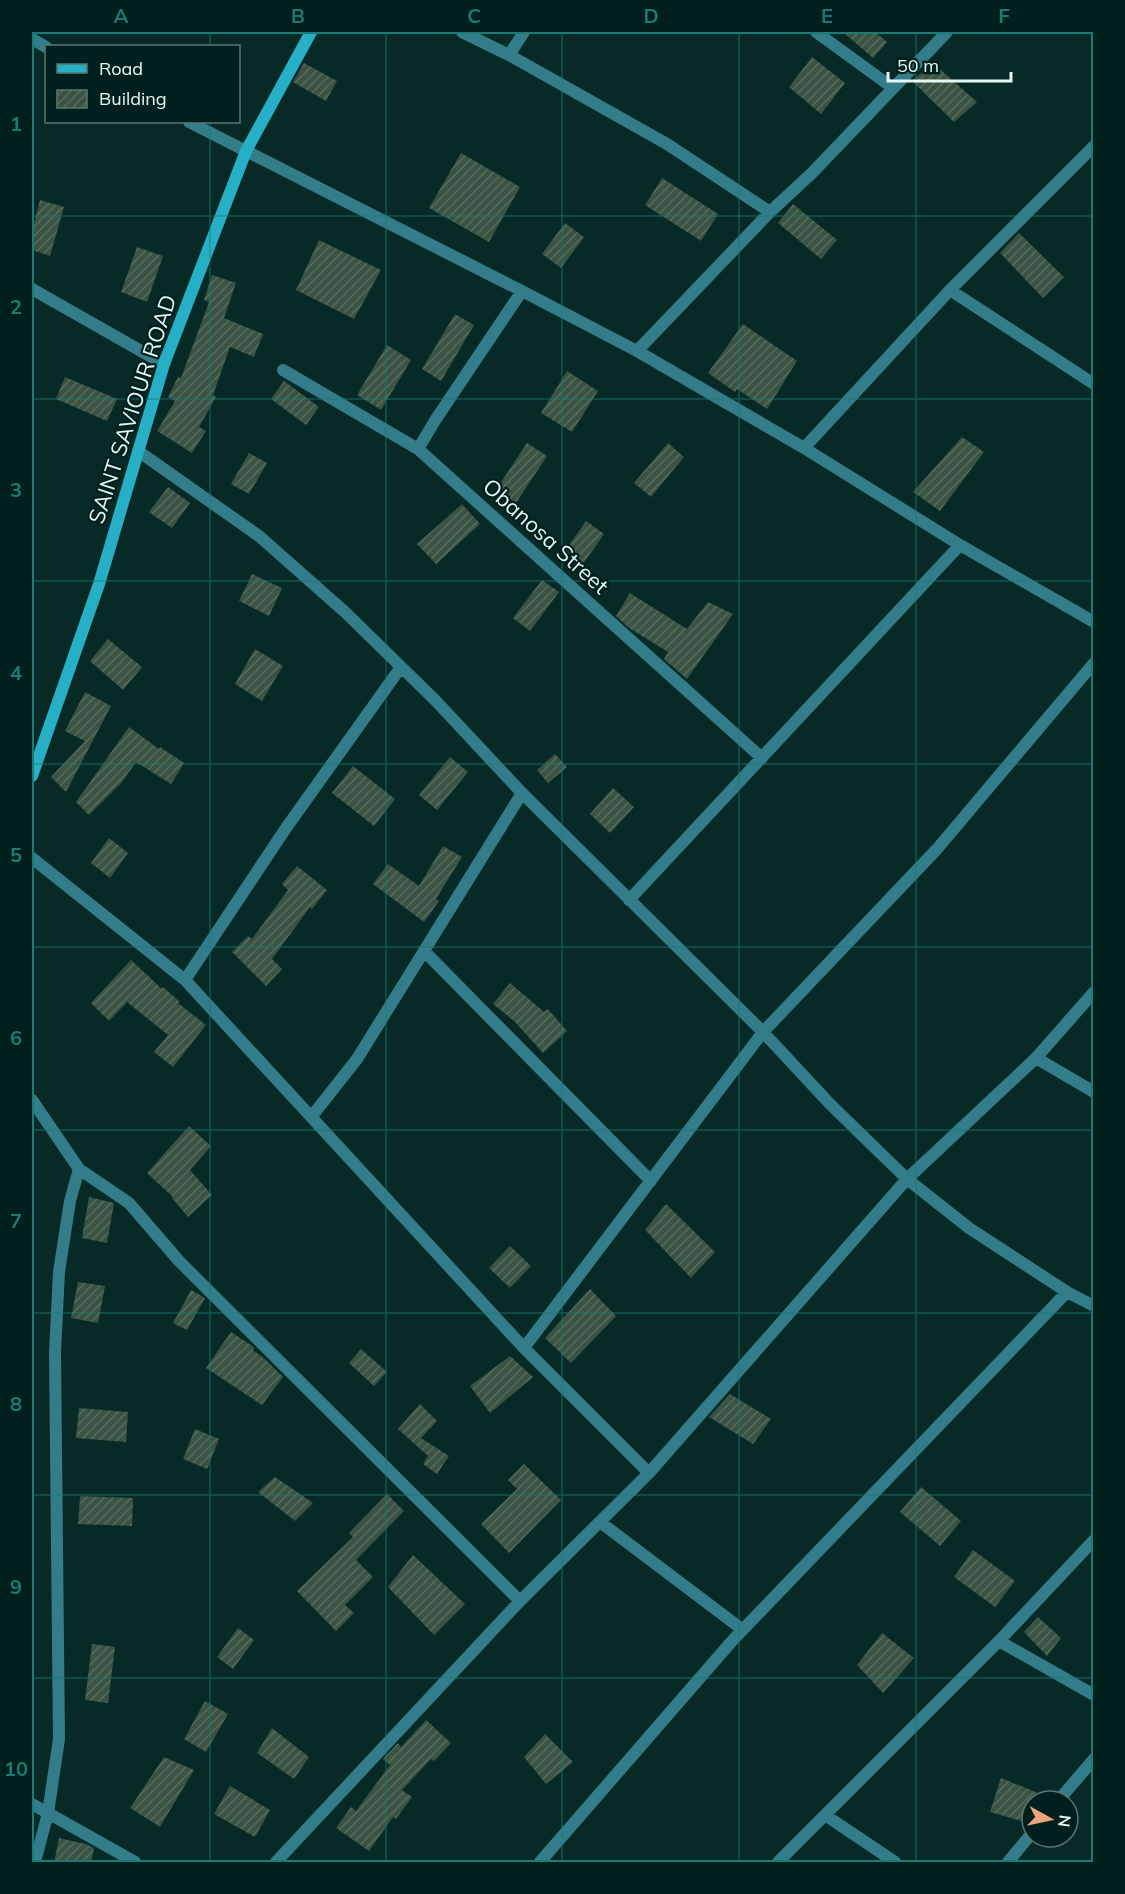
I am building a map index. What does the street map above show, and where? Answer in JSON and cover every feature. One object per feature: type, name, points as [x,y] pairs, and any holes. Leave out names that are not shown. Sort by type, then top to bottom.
[{"type":"street","name":"SAINT SAVIOUR ROAD","points":[[32,776],[99,584],[164,364],[246,151],[311,32]]},
{"type":"street","points":[[462,32],[509,55],[667,144],[770,212]]},
{"type":"street","points":[[509,55],[524,32]]},
{"type":"street","points":[[816,32],[893,88]]},
{"type":"street","points":[[637,351],[947,32]]},
{"type":"street","points":[[191,123],[637,351],[804,448],[960,545],[1094,622]]},
{"type":"street","points":[[804,448],[950,290],[1094,146]]},
{"type":"street","points":[[32,290],[164,364]]},
{"type":"street","points":[[950,290],[1094,384]]},
{"type":"street","points":[[418,449],[522,291]]},
{"type":"street","name":"Obanosa Street","points":[[283,370],[418,449],[762,758]]},
{"type":"street","points":[[138,451],[259,536],[345,612],[436,701],[522,793],[764,1032],[830,1104],[907,1179],[969,1228],[1067,1292],[1094,1306]]},
{"type":"street","points":[[629,900],[960,545]]},
{"type":"street","points":[[524,1348],[764,1032],[937,849],[1094,663]]},
{"type":"street","points":[[185,980],[286,828],[401,667]]},
{"type":"street","points":[[312,1116],[357,1059],[522,793]]},
{"type":"street","points":[[32,858],[185,980],[524,1348],[649,1473]]},
{"type":"street","points":[[424,951],[651,1181]]},
{"type":"street","points":[[276,1863],[520,1601],[649,1473],[907,1179],[1036,1058],[1094,992]]},
{"type":"street","points":[[1036,1058],[1094,1092]]},
{"type":"street","points":[[32,1100],[79,1169],[129,1203],[179,1261],[520,1601]]},
{"type":"street","points":[[35,1863],[48,1812],[59,1739],[55,1352],[59,1272],[70,1201],[79,1169]]},
{"type":"street","points":[[540,1863],[743,1630],[1067,1292]]},
{"type":"street","points":[[600,1522],[743,1630]]},
{"type":"street","points":[[778,1863],[999,1641],[1094,1540]]},
{"type":"street","points":[[999,1641],[1094,1695]]},
{"type":"street","points":[[1068,1789],[1094,1759]]},
{"type":"street","points":[[32,1804],[135,1863]]},
{"type":"street","points":[[825,1815],[895,1863]]},
{"type":"street","points":[[1008,1863],[1020,1848]]},
{"type":"building","points":[[843,32],[875,32],[887,42],[873,58]]},
{"type":"building","points":[[812,57],[845,83],[821,114],[789,87]]},
{"type":"building","points":[[304,63],[337,81],[326,101],[293,82]]},
{"type":"building","points":[[933,63],[977,102],[954,122],[912,81]]},
{"type":"building","points":[[461,153],[520,187],[489,242],[429,208]]},
{"type":"building","points":[[662,178],[718,214],[701,241],[645,205]]},
{"type":"building","points":[[40,200],[64,207],[50,256],[32,250],[32,231]]},
{"type":"building","points":[[793,204],[837,240],[821,259],[778,223]]},
{"type":"building","points":[[565,223],[584,237],[561,268],[542,254]]},
{"type":"building","points":[[1019,233],[1064,277],[1043,298],[1000,253]]},
{"type":"building","points":[[319,240],[381,270],[354,319],[296,290]]},
{"type":"building","points":[[137,247],[163,256],[147,302],[121,292]]},
{"type":"building","points":[[212,275],[236,283],[224,318],[263,334],[254,357],[230,347],[213,395],[216,397],[199,427],[206,431],[192,453],[157,431],[175,401],[168,397],[178,377],[181,378],[209,302],[204,300]]},
{"type":"building","points":[[455,314],[474,325],[441,381],[422,369]]},
{"type":"building","points":[[743,324],[797,361],[767,409],[737,389],[735,392],[708,373]]},
{"type":"building","points":[[387,345],[411,360],[381,410],[357,395]]},
{"type":"building","points":[[567,371],[598,391],[572,432],[541,413]]},
{"type":"building","points":[[65,377],[117,399],[107,421],[56,399]]},
{"type":"building","points":[[284,381],[319,407],[306,425],[271,399]]},
{"type":"building","points":[[962,437],[984,452],[940,511],[913,492]]},
{"type":"building","points":[[527,443],[547,456],[516,503],[496,490]]},
{"type":"building","points":[[668,443],[684,457],[651,497],[634,483]]},
{"type":"building","points":[[249,453],[267,463],[249,494],[231,484]]},
{"type":"building","points":[[168,487],[190,503],[172,528],[149,512]]},
{"type":"building","points":[[462,504],[480,524],[436,564],[417,544]]},
{"type":"building","points":[[586,521],[604,534],[583,564],[565,551]]},
{"type":"building","points":[[252,574],[282,588],[269,616],[239,601]]},
{"type":"building","points":[[542,580],[559,592],[530,631],[513,618]]},
{"type":"building","points":[[630,593],[687,629],[708,602],[733,614],[687,679],[664,659],[668,652],[629,628],[616,616]]},
{"type":"building","points":[[108,639],[142,667],[123,690],[90,661]]},
{"type":"building","points":[[255,649],[283,666],[262,701],[235,684]]},
{"type":"building","points":[[85,692],[111,706],[66,792],[51,777],[85,741],[65,731]]},
{"type":"building","points":[[129,727],[159,749],[160,747],[184,763],[171,784],[136,762],[122,782],[89,815],[76,802]]},
{"type":"building","points":[[555,754],[567,767],[548,783],[537,770]]},
{"type":"building","points":[[450,757],[468,772],[437,810],[419,795]]},
{"type":"building","points":[[353,766],[395,799],[374,826],[332,793]]},
{"type":"building","points":[[613,788],[634,807],[610,833],[590,814]]},
{"type":"building","points":[[109,838],[128,853],[110,878],[91,863]]},
{"type":"building","points":[[443,846],[462,857],[436,899],[439,901],[424,922],[373,884],[388,864],[419,886]]},
{"type":"building","points":[[297,866],[327,890],[312,909],[310,907],[272,959],[282,969],[266,986],[232,952],[248,936],[252,939],[288,890],[282,884]]},
{"type":"building","points":[[131,960],[206,1025],[173,1067],[154,1052],[168,1035],[127,1002],[109,1021],[91,1003]]},
{"type":"building","points":[[510,983],[544,1012],[548,1009],[567,1031],[543,1053],[514,1021],[493,1004]]},
{"type":"building","points":[[189,1126],[211,1146],[190,1170],[212,1195],[188,1217],[173,1197],[147,1173]]},
{"type":"building","points":[[89,1197],[114,1203],[107,1243],[82,1238]]},
{"type":"building","points":[[666,1204],[715,1252],[691,1278],[645,1230]]},
{"type":"building","points":[[510,1246],[531,1266],[510,1288],[489,1268]]},
{"type":"building","points":[[78,1282],[105,1286],[98,1323],[71,1318]]},
{"type":"building","points":[[590,1289],[616,1316],[571,1363],[545,1338]]},
{"type":"building","points":[[191,1290],[205,1298],[187,1330],[173,1323]]},
{"type":"building","points":[[231,1332],[254,1347],[253,1350],[283,1377],[262,1405],[206,1368]]},
{"type":"building","points":[[361,1349],[387,1372],[374,1386],[349,1363]]},
{"type":"building","points":[[510,1356],[533,1377],[490,1413],[470,1386]]},
{"type":"building","points":[[730,1394],[771,1419],[753,1444],[709,1417]]},
{"type":"building","points":[[420,1404],[437,1421],[421,1438],[449,1456],[437,1474],[423,1464],[428,1456],[398,1429]]},
{"type":"building","points":[[79,1408],[128,1412],[126,1442],[76,1438]]},
{"type":"building","points":[[195,1429],[219,1439],[207,1469],[183,1459]]},
{"type":"building","points":[[524,1464],[561,1500],[509,1553],[481,1524],[517,1489],[508,1480]]},
{"type":"building","points":[[275,1477],[313,1503],[295,1521],[258,1492]]},
{"type":"building","points":[[921,1487],[961,1521],[940,1546],[900,1512]]},
{"type":"building","points":[[387,1494],[404,1511],[356,1560],[373,1577],[345,1605],[354,1613],[336,1631],[297,1591],[353,1537],[349,1533]]},
{"type":"building","points":[[80,1496],[133,1498],[132,1526],[78,1524]]},
{"type":"building","points":[[973,1550],[1015,1581],[995,1607],[954,1577]]},
{"type":"building","points":[[413,1555],[465,1604],[434,1635],[388,1587]]},
{"type":"building","points":[[1038,1617],[1061,1638],[1047,1656],[1024,1632]]},
{"type":"building","points":[[238,1628],[254,1640],[233,1669],[217,1657]]},
{"type":"building","points":[[882,1633],[914,1658],[883,1693],[857,1665]]},
{"type":"building","points":[[92,1644],[115,1647],[108,1703],[85,1700]]},
{"type":"building","points":[[205,1701],[228,1714],[206,1752],[184,1739]]},
{"type":"building","points":[[426,1720],[451,1743],[434,1761],[431,1759],[402,1790],[412,1797],[396,1819],[393,1817],[369,1851],[336,1828],[351,1807],[356,1811],[390,1765],[383,1759],[398,1743],[401,1747]]},
{"type":"building","points":[[272,1728],[309,1757],[294,1779],[257,1753]]},
{"type":"building","points":[[545,1734],[573,1762],[546,1784],[524,1757]]},
{"type":"building","points":[[164,1757],[194,1770],[160,1827],[130,1808]]},
{"type":"building","points":[[1001,1778],[1028,1789],[1020,1789],[1020,1821],[990,1812]]},
{"type":"building","points":[[230,1786],[270,1810],[255,1837],[214,1814]]},
{"type":"building","points":[[59,1838],[94,1848],[91,1863],[54,1863]]}]
